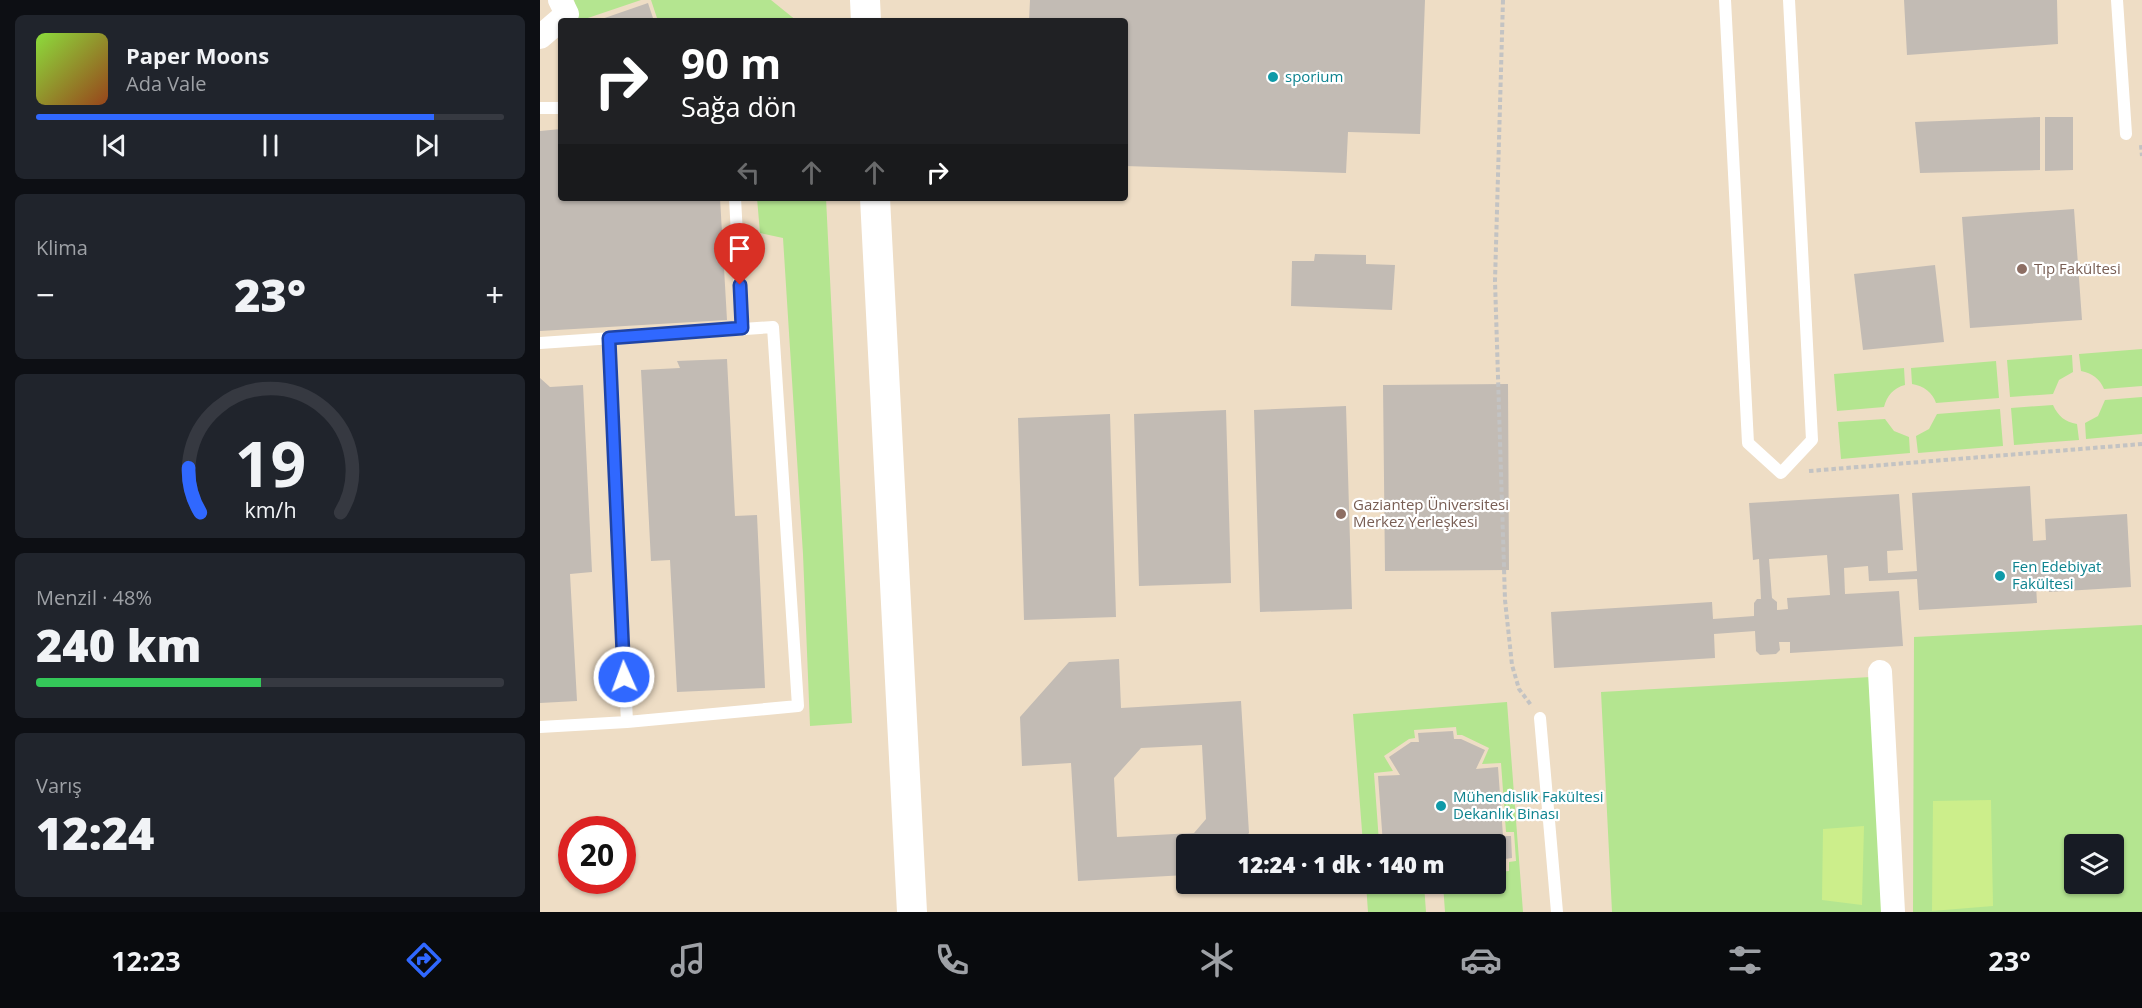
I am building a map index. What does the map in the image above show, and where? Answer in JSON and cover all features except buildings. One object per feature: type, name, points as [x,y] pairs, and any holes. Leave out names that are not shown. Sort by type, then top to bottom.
[{"type":"street","points":[[560,0],[567,14],[562,18]]},
{"type":"street","points":[[865,0],[866,18]]},
{"type":"street","points":[[540,37],[558,22]]},
{"type":"street","points":[[876,201],[912,912]]},
{"type":"street","points":[[1880,672],[1893,912]]},
{"type":"lane","points":[[1725,0],[1748,443],[1782,473],[1812,440],[1788,0]]},
{"type":"lane","points":[[2117,0],[2126,134]]},
{"type":"lane","points":[[540,108],[558,108]]},
{"type":"lane","points":[[735,201],[742,328]]},
{"type":"lane","points":[[540,342],[773,327],[798,706],[627,722],[540,727]]},
{"type":"lane","points":[[609,338],[627,722]]},
{"type":"lane","points":[[1540,718],[1557,912]]},
{"type":"path","points":[[1503,0],[1495,281],[1505,600],[1512,665],[1519,689],[1540,718]]},
{"type":"path","points":[[1782,473],[2142,444]]},
{"type":"shaded area","name":"Gaziantep Üniversitesi Merkez Yerleşkesi","points":[[540,0],[2142,0],[2142,912],[540,912]]},
{"type":"green space","points":[[574,0],[641,0],[588,18],[578,18]]},
{"type":"green space","points":[[651,0],[771,0],[793,18],[657,18]]},
{"type":"green space","points":[[757,201],[826,201],[852,723],[810,726],[803,554],[783,238],[760,233]]},
{"type":"green space","points":[[2142,349],[2142,386],[2104,389],[2095,377],[2081,371],[2079,354]]},
{"type":"green space","points":[[2072,355],[2073,372],[2059,380],[2053,394],[2010,397],[2007,360]]},
{"type":"green space","points":[[1996,361],[1999,398],[1936,403],[1927,390],[1912,384],[1911,368]]},
{"type":"green space","points":[[1904,368],[1905,385],[1891,393],[1884,407],[1837,411],[1834,374]]},
{"type":"green space","points":[[2142,397],[2142,434],[2086,439],[2085,423],[2098,416],[2105,400]]},
{"type":"green space","points":[[2053,405],[2062,418],[2077,424],[2079,440],[2014,445],[2011,408]]},
{"type":"green space","points":[[2000,409],[2003,446],[1918,453],[1916,436],[1929,429],[1937,414]]},
{"type":"green space","points":[[1885,419],[1894,431],[1909,437],[1910,453],[1841,459],[1838,422]]},
{"type":"green space","points":[[2142,625],[2142,912],[1913,912],[1914,637]]},
{"type":"green space","points":[[1871,677],[1884,912],[1612,912],[1601,692]]},
{"type":"green space","points":[[1507,702],[1523,912],[1445,912],[1444,894],[1506,894],[1506,871],[1509,871],[1509,862],[1516,861],[1514,832],[1506,832],[1501,763],[1482,764],[1489,748],[1462,735],[1457,735],[1456,727],[1414,730],[1415,738],[1409,739],[1384,756],[1393,771],[1374,773],[1378,834],[1362,834],[1353,714]]},
{"type":"green space","points":[[1991,800],[1993,906],[1932,911],[1933,801]]},
{"type":"green space","points":[[1864,826],[1862,905],[1822,900],[1823,829]]},
{"type":"green space","points":[[1367,894],[1425,894],[1426,912],[1368,912]]},
{"type":"place","name":"sporium","points":[[1273,77]]},
{"type":"place","name":"Tıp Fakültesi","points":[[2022,269]]},
{"type":"place","name":"Gaziantep Üniversitesi Merkez Yerleşkesi","points":[[1341,514]]},
{"type":"place","name":"Fen Edebiyat Fakültesi","points":[[2000,576]]},
{"type":"place","name":"Mühendislik Fakültesi Dekanlık Binası","points":[[1441,806]]},
{"type":"route","points":[[624,677],[609,338],[742,328],[740,285]]}]
